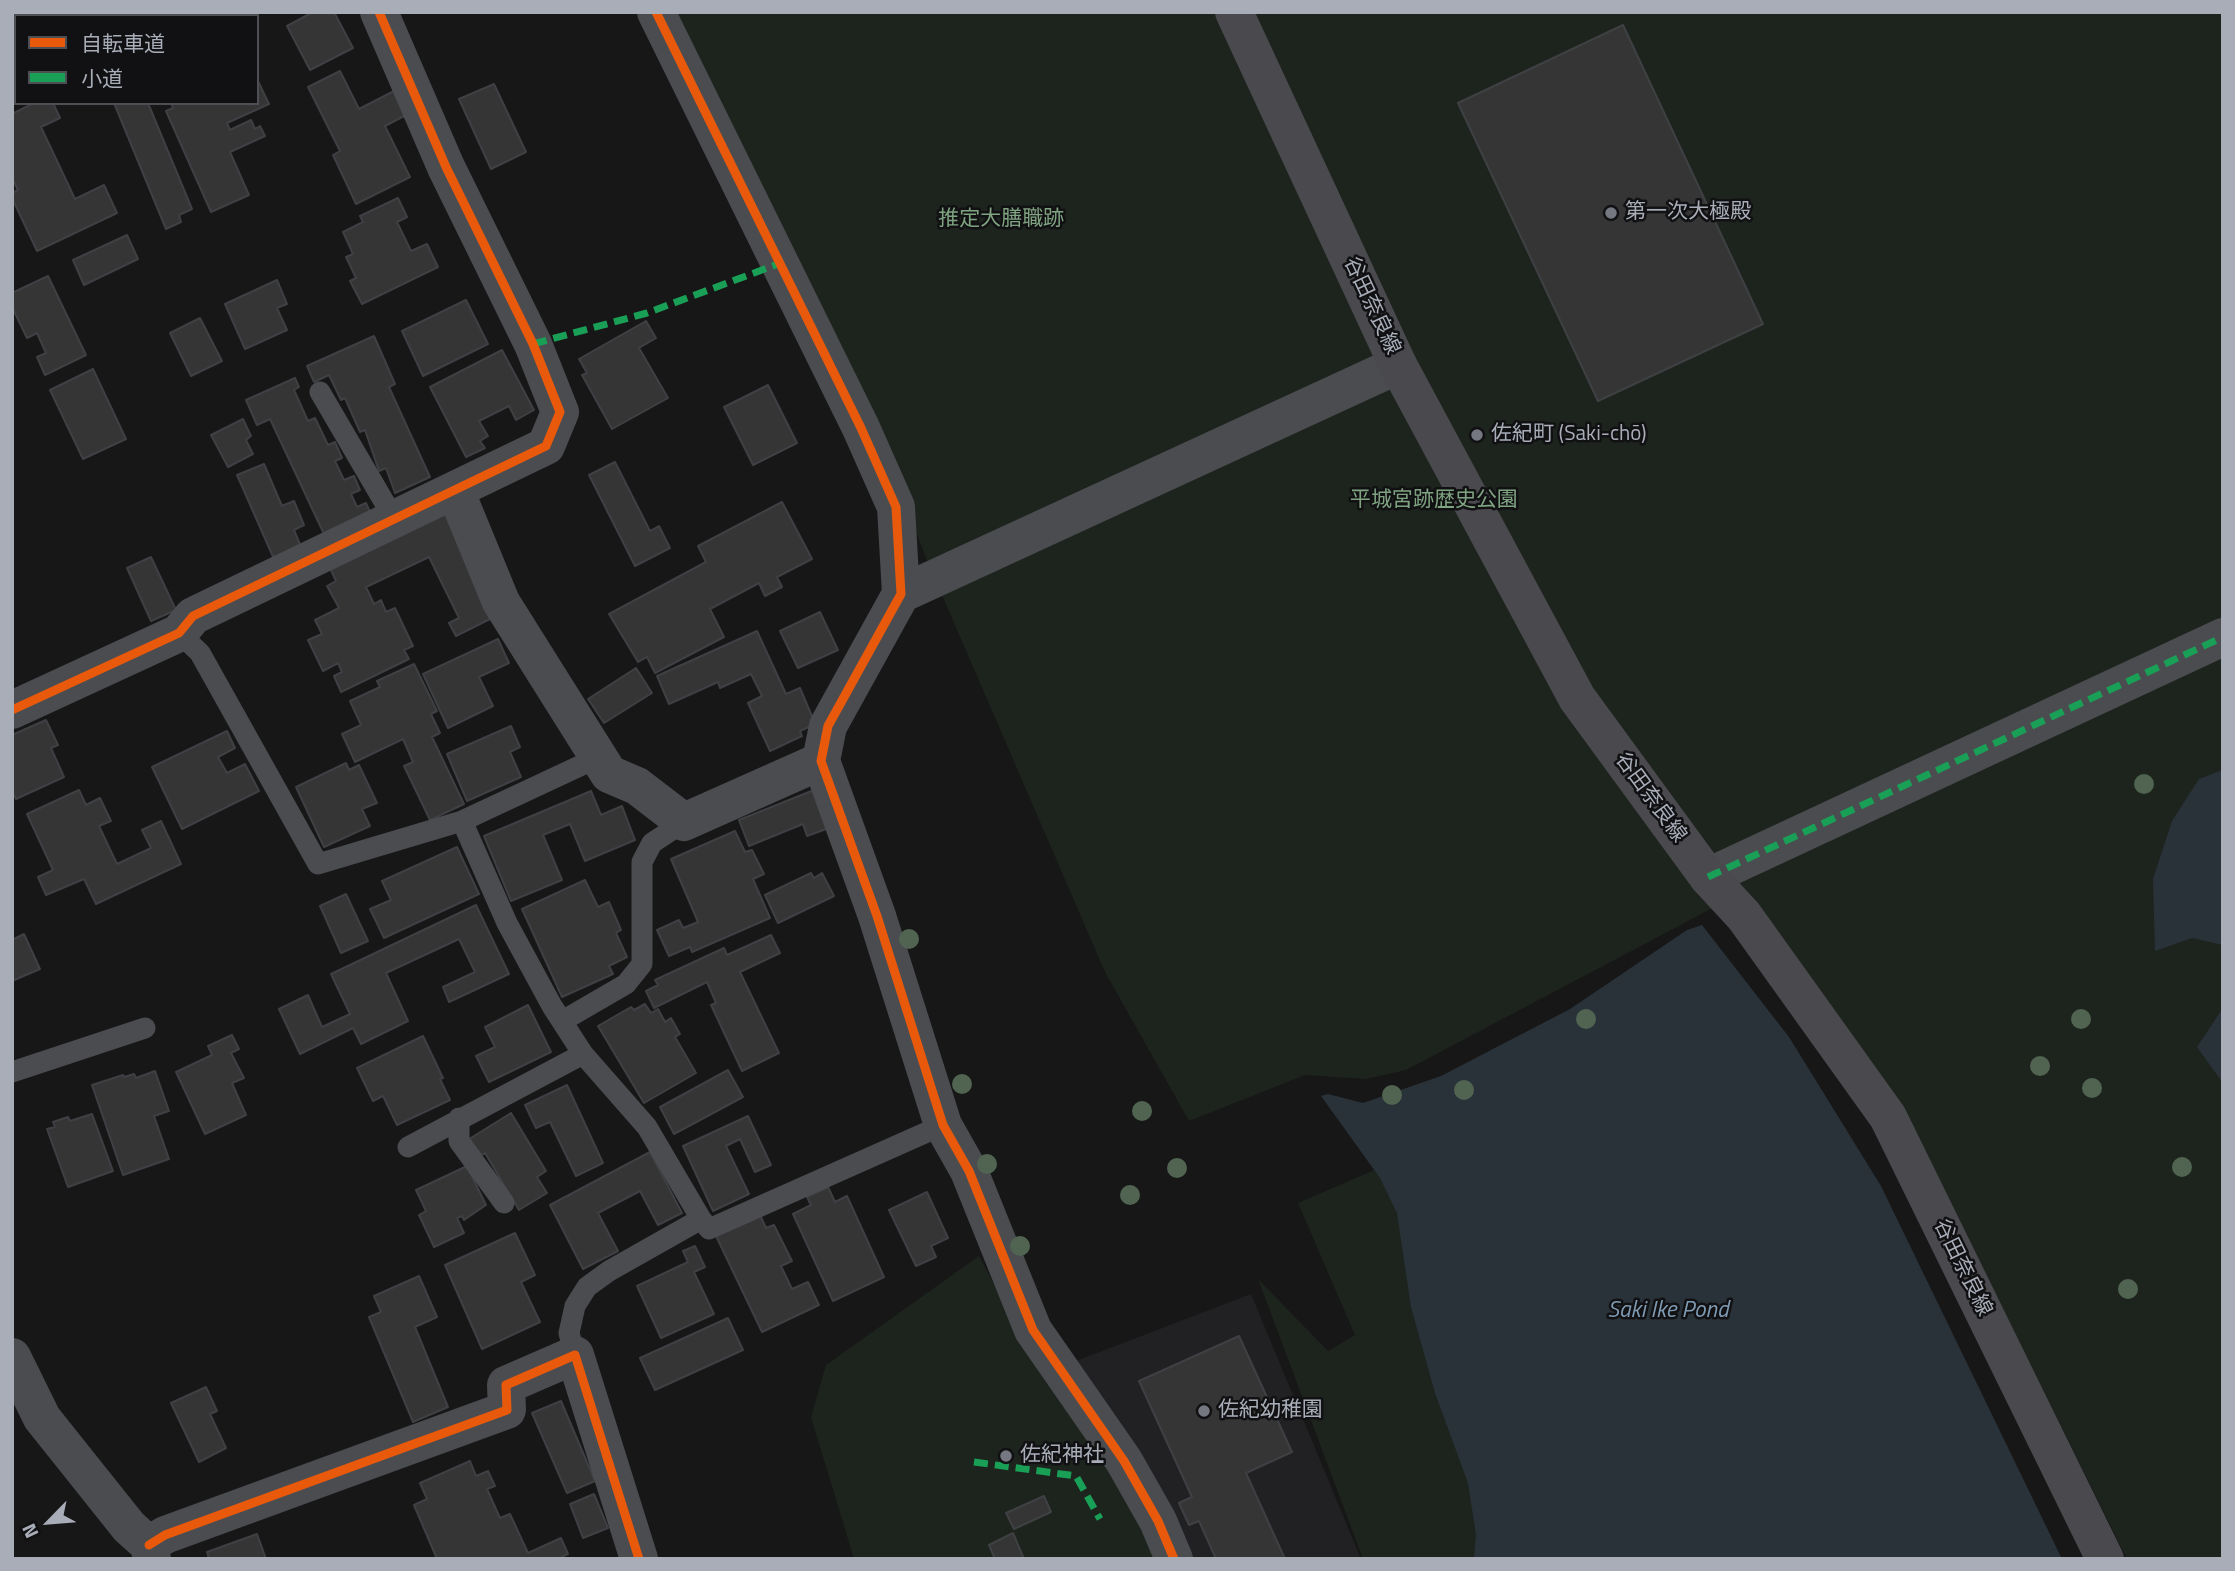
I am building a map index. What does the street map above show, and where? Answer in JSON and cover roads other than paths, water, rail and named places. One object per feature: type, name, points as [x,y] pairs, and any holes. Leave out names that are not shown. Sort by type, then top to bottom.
[{"type":"main road","name":"谷田奈良線","points":[[1234,12],[1398,365],[1577,698],[1708,877],[1744,916],[1888,1117],[2105,1559]]},
{"type":"street","points":[[12,710],[179,633],[193,615],[546,446],[560,412],[533,344],[446,167],[379,12]]},
{"type":"street","points":[[656,12],[861,428],[896,507],[901,594],[828,726],[821,761],[877,916],[943,1125],[969,1171],[1033,1330],[1124,1461],[1158,1521],[1174,1559]]},
{"type":"street","points":[[901,594],[1398,365]]},
{"type":"street","points":[[455,490],[501,601],[609,775],[637,786],[684,822],[821,761]]},
{"type":"street","points":[[1708,877],[2223,637]]},
{"type":"street","points":[[12,1357],[42,1418],[150,1552],[165,1535],[507,1410],[506,1385],[575,1355],[639,1559]]},
{"type":"lane","points":[[320,392],[393,517]]},
{"type":"lane","points":[[179,633],[200,653],[318,864],[462,821],[599,757]]},
{"type":"lane","points":[[462,821],[507,923],[552,1006],[564,1020],[583,1054],[647,1127],[709,1229],[943,1125]]},
{"type":"lane","points":[[564,1020],[626,984],[642,964],[642,862],[652,843],[684,822]]},
{"type":"lane","points":[[12,1072],[145,1028]]},
{"type":"lane","points":[[408,1147],[583,1054]]},
{"type":"lane","points":[[459,1118],[459,1140],[504,1203]]},
{"type":"lane","points":[[575,1355],[569,1333],[571,1319],[575,1306],[587,1287],[701,1219]]},
{"type":"water","points":[[2223,770],[2223,945],[2192,938],[2155,951],[2153,879],[2172,821],[2199,779]]},
{"type":"water","name":"Saki Ike Pond","points":[[1702,925],[1789,1037],[1881,1186],[2062,1559],[1474,1559],[1476,1535],[1468,1483],[1435,1393],[1411,1307],[1397,1213],[1380,1178],[1321,1096],[1328,1094],[1363,1103],[1441,1076],[1570,1009],[1687,930]]},
{"type":"water","points":[[2223,1008],[2223,1083],[2197,1047]]},
{"type":"place","name":"第一次大極殿","points":[[1611,213]]},
{"type":"place","name":"佐紀町 (Saki-chō)","points":[[1477,435]]},
{"type":"place","name":"佐紀幼稚園","points":[[1204,1411]]},
{"type":"place","name":"佐紀神社","points":[[1006,1456]]},
{"type":"park label","name":"推定大膳職跡","points":[[1001,220]]},
{"type":"park label","name":"平城宮跡歴史公園","points":[[1434,501]]}]
